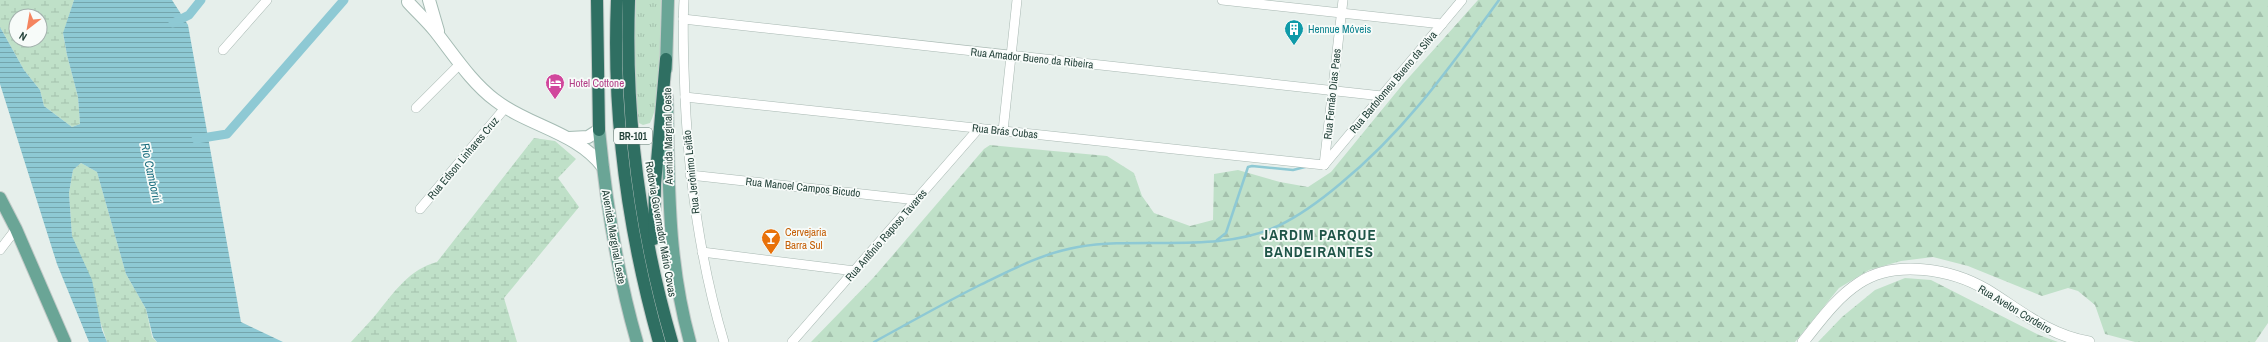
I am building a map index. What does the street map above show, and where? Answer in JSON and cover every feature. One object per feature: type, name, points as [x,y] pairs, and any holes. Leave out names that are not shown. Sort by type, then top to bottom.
[{"type":"highway","points":[[597,0],[599,130]]},
{"type":"highway","name":"BR-101","points":[[617,0],[617,77],[624,166],[637,251],[659,342]]},
{"type":"highway","name":"Rodovia Governador Mário Covas","points":[[629,0],[629,67],[640,195],[654,270],[672,342]]},
{"type":"highway","points":[[654,270],[654,204],[666,59]]},
{"type":"main road","points":[[406,1],[417,3],[422,0]]},
{"type":"main road","points":[[429,0],[441,39]]},
{"type":"main road","name":"Avenida Marginal Oeste","points":[[668,0],[666,59],[670,233],[678,293],[690,342]]},
{"type":"main road","points":[[406,1],[441,39],[460,64],[488,95],[505,108],[569,138],[590,153],[603,167]]},
{"type":"main road","points":[[569,138],[588,137],[599,130]]},
{"type":"main road","name":"Avenida Marginal Leste","points":[[599,130],[603,167],[619,269],[637,342]]},
{"type":"main road","points":[[0,198],[16,229],[66,342]]},
{"type":"street","points":[[223,50],[266,0]]},
{"type":"street","name":"Rua Jerônimo Leitão","points":[[684,0],[685,97],[690,175],[702,252],[724,342]]},
{"type":"street","points":[[1003,131],[1017,0]]},
{"type":"street","points":[[1222,0],[1442,24]]},
{"type":"street","name":"Rua Fernão Dias Paes","points":[[1324,165],[1343,0]]},
{"type":"street","name":"Rua Bartolomeu Bueno da Silva","points":[[1324,165],[1462,0]]},
{"type":"street","name":"Rua Amador Bueno da Ribeira","points":[[683,19],[1382,96]]},
{"type":"street","points":[[416,108],[460,64]]},
{"type":"street","name":"Rua Brás Cubas","points":[[685,97],[1324,165]]},
{"type":"street","name":"Rua Edson Linhares Cruz","points":[[420,209],[505,108]]},
{"type":"street","name":"Rua Antônio Raposo Tavares","points":[[792,342],[979,128]]},
{"type":"street","name":"Rua Manoel Campos Bicudo","points":[[690,175],[917,200]]},
{"type":"street","points":[[0,250],[16,229]]},
{"type":"street","points":[[702,252],[855,271]]},
{"type":"street","name":"Rua Avelon Cordeiro","points":[[1803,342],[1838,299],[1860,282],[1887,272],[1913,269],[1939,272],[1965,280],[1986,289],[2048,330],[2068,338],[2089,342]]},
{"type":"green space","points":[[0,0],[74,0],[63,34],[78,97],[80,124],[72,127],[44,106],[40,90],[24,70],[12,48],[48,48],[48,8],[8,8],[8,41],[0,27]]},
{"type":"green space","points":[[636,0],[661,0],[660,64],[657,98],[650,123],[643,125],[639,123],[635,93],[634,62]]},
{"type":"green space","points":[[1478,0],[2268,0],[2268,323],[2255,342],[2135,342],[2105,334],[2095,305],[2078,291],[2068,288],[2042,296],[1968,266],[1933,257],[1901,261],[1869,270],[1839,288],[1795,342],[811,342],[874,277],[984,149],[990,145],[1107,156],[1134,173],[1142,196],[1154,213],[1190,226],[1213,220],[1214,174],[1238,170],[1280,182],[1308,187],[1331,172],[1403,84]]},
{"type":"green space","points":[[534,138],[555,141],[576,159],[558,178],[579,207],[504,298],[517,342],[351,342],[411,275],[427,265],[437,262]]},
{"type":"green space","points":[[81,163],[97,172],[126,274],[146,309],[152,337],[157,342],[107,342],[72,236],[69,193],[73,170]]},
{"type":"green space","points":[[1905,278],[1931,280],[2039,335],[2058,342],[1818,342],[1842,317],[1875,290]]},
{"type":"water","name":"Rio Camboriú","points":[[74,0],[172,0],[188,25],[241,322],[283,342],[157,342],[153,337],[146,309],[126,274],[97,172],[81,163],[73,170],[69,193],[72,236],[92,280],[102,330],[107,342],[89,342],[57,264],[0,84],[0,27],[8,41],[8,48],[12,48],[24,70],[40,90],[44,106],[72,127],[80,124],[78,97],[63,33]]},
{"type":"waterway","points":[[173,23],[189,15],[201,0]]},
{"type":"waterway","points":[[196,139],[227,134],[344,0]]},
{"type":"waterway","points":[[874,342],[980,285],[1052,253],[1078,247],[1103,244],[1179,243],[1230,240],[1254,234],[1286,222],[1333,190],[1363,164],[1385,142],[1426,97],[1463,50],[1499,0]]},
{"type":"waterway","points":[[1217,240],[1226,233],[1248,167],[1252,166],[1293,170],[1309,166]]},
{"type":"place","name":"Hennue Móveis","points":[[1294,46]]},
{"type":"place","name":"Hotel Cottone","points":[[555,100]]},
{"type":"place","name":"Cervejaria Barra Sul","points":[[771,255]]},
{"type":"district","name":"JARDIM PARQUE BANDEIRANTES","points":[[1319,244]]}]
